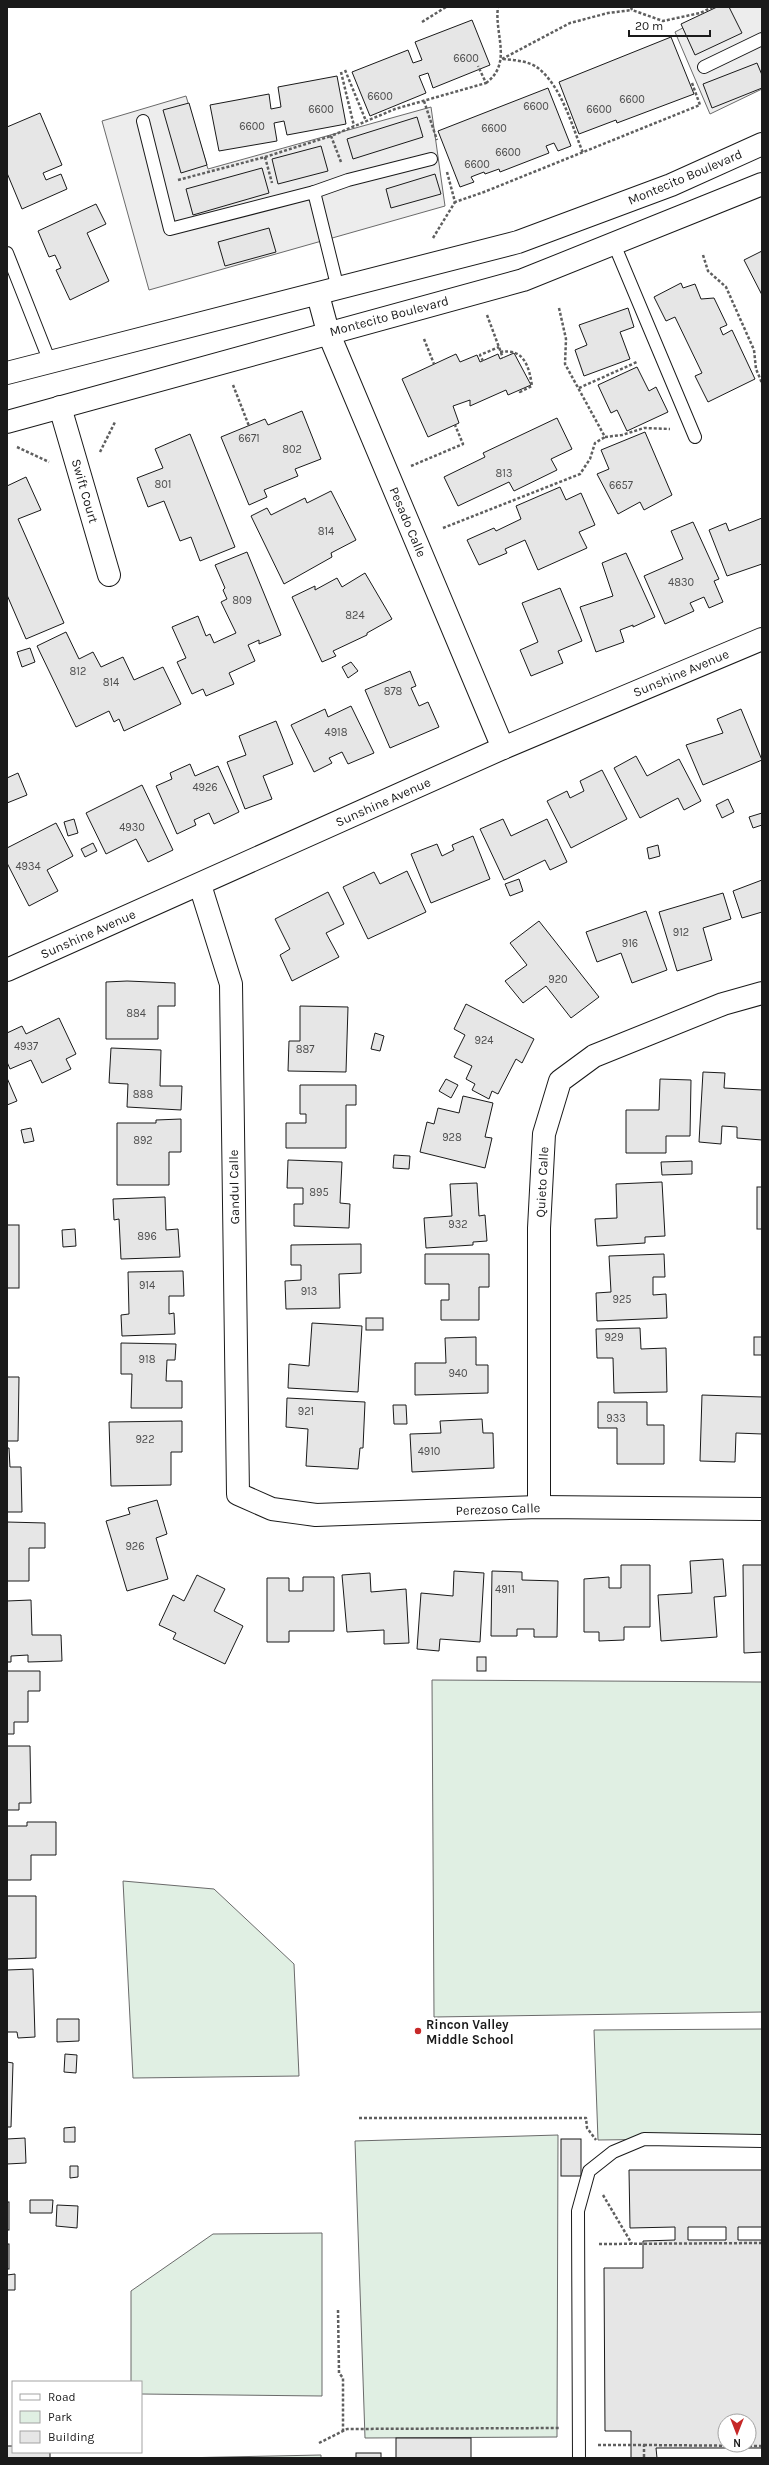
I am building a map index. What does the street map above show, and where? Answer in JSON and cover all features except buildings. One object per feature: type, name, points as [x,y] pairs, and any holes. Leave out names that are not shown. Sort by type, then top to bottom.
[{"type":"street","name":"Montecito Boulevard","points":[[7,374],[518,242],[671,185],[762,144]]},
{"type":"street","name":"Montecito Boulevard","points":[[7,422],[328,332],[523,280],[762,184]]},
{"type":"street","name":"Pesado Calle","points":[[328,292],[328,332],[503,748]]},
{"type":"street","name":"Swift Court","points":[[60,407],[109,575]]},
{"type":"street","name":"Sunshine Avenue","points":[[7,970],[200,885],[503,748],[762,639]]},
{"type":"street","name":"Gandul Calle","points":[[200,885],[231,984],[238,1494]]},
{"type":"street","name":"Quieto Calle","points":[[539,1507],[539,1228],[543,1142],[560,1081],[594,1056],[724,1004],[762,993]]},
{"type":"street","name":"Perezoso Calle","points":[[238,1494],[272,1509],[316,1515],[539,1507],[762,1509]]},
{"type":"lane","points":[[704,67],[762,39]]},
{"type":"lane","points":[[143,121],[170,229],[277,202],[314,192],[348,180],[437,157]]},
{"type":"lane","points":[[314,192],[328,292]]},
{"type":"lane","points":[[614,244],[695,437]]},
{"type":"lane","points":[[7,253],[50,362]]},
{"type":"lane","points":[[579,2458],[578,2211],[589,2171],[608,2156],[644,2139],[762,2141]]},
{"type":"path","points":[[422,22],[446,7]]},
{"type":"path","points":[[159,184],[265,157],[331,136],[366,121],[424,101],[486,83],[493,78],[502,59],[497,16],[498,7]]},
{"type":"path","points":[[502,59],[570,23],[608,13],[631,9],[663,22],[700,13],[713,7]]},
{"type":"path","points":[[502,59],[522,61],[538,68],[553,85],[583,153]]},
{"type":"path","points":[[478,66],[486,83]]},
{"type":"path","points":[[432,239],[455,202],[583,153],[700,105],[689,74],[704,67]]},
{"type":"path","points":[[346,70],[366,121]]},
{"type":"path","points":[[340,72],[354,126]]},
{"type":"path","points":[[424,101],[437,157],[455,202]]},
{"type":"path","points":[[331,136],[348,180]]},
{"type":"path","points":[[265,157],[277,202]]},
{"type":"path","points":[[702,255],[708,271],[726,287],[754,350],[756,369],[762,383]]},
{"type":"path","points":[[478,292],[503,358]]},
{"type":"path","points":[[559,308],[566,339],[565,364],[605,437]]},
{"type":"path","points":[[424,339],[434,364]]},
{"type":"path","points":[[483,361],[480,355],[499,347]]},
{"type":"path","points":[[500,352],[512,350],[519,353],[525,362],[532,386],[520,392],[520,390]]},
{"type":"path","points":[[225,362],[249,426]]},
{"type":"path","points":[[579,388],[637,362]]},
{"type":"path","points":[[100,452],[115,422]]},
{"type":"path","points":[[389,476],[463,444],[455,425]]},
{"type":"path","points":[[443,528],[580,474],[590,459],[595,443],[605,437],[622,435],[644,428],[674,430],[695,437]]},
{"type":"path","points":[[17,447],[49,462]]},
{"type":"path","points":[[359,2118],[586,2118],[587,2128],[608,2156]]},
{"type":"path","points":[[600,2190],[633,2244]]},
{"type":"path","points":[[578,2244],[762,2243]]},
{"type":"path","points":[[338,2310],[339,2373],[343,2378],[343,2431]]},
{"type":"path","points":[[319,2443],[347,2429],[564,2428]]},
{"type":"path","points":[[596,2451],[596,2445],[762,2446]]},
{"type":"path","points":[[644,2445],[644,2458]]},
{"type":"green space","points":[[432,1680],[762,1682],[762,2012],[434,2017]]},
{"type":"green space","points":[[123,1881],[214,1889],[294,1964],[299,2076],[133,2078]]},
{"type":"green space","points":[[762,2029],[762,2138],[598,2140],[594,2030]]},
{"type":"green space","points":[[558,2135],[557,2437],[365,2438],[355,2141]]},
{"type":"green space","points":[[322,2233],[322,2396],[142,2394],[142,2381],[131,2381],[131,2291],[213,2234]]},
{"type":"green space","points":[[321,2455],[321,2458],[178,2458]]},
{"type":"shaded area","points":[[723,7],[762,7],[762,89],[710,114],[675,32]]},
{"type":"shaded area","points":[[186,96],[208,169],[431,107],[445,206],[149,290],[102,121]]},
{"type":"place","name":"Rincon Valley Middle School","points":[[418,2031]]}]
